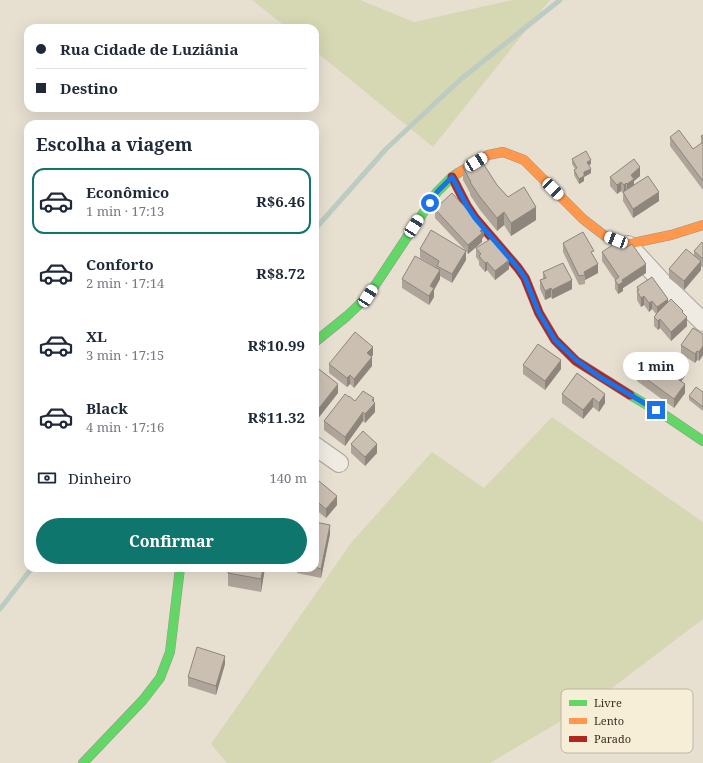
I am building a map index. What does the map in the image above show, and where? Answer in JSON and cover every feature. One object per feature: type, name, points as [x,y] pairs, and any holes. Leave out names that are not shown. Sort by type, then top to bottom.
[{"type":"street","points":[[319,339],[347,316],[368,296],[437,192],[452,177],[488,155],[503,152],[524,160],[583,219],[605,236],[628,244],[665,286],[703,322]]},
{"type":"street","points":[[452,177],[475,218],[525,278],[539,313],[555,340],[588,369],[666,416],[703,441]]},
{"type":"street","points":[[628,244],[671,235],[703,226]]},
{"type":"street","points":[[319,449],[339,463]]},
{"type":"street","points":[[83,763],[143,700],[160,678],[170,652],[180,572]]},
{"type":"green space","points":[[252,0],[360,0],[414,22],[512,0],[550,0],[433,147],[319,54],[319,24],[282,24]]},
{"type":"green space","points":[[552,417],[703,522],[703,619],[611,689],[561,689],[561,721],[490,763],[227,763],[211,744],[351,543],[432,452],[484,488]]},
{"type":"building","points":[[679,130],[693,149],[703,142],[703,181],[670,137]]},
{"type":"building","points":[[586,151],[591,160],[587,162],[591,169],[584,172],[584,176],[579,179],[574,170],[577,168],[572,159]]},
{"type":"building","points":[[479,157],[497,185],[508,197],[524,187],[536,207],[511,223],[504,212],[497,218],[470,182],[463,167]]},
{"type":"building","points":[[634,159],[640,167],[631,175],[634,179],[627,184],[626,183],[624,185],[621,182],[617,185],[610,177]]},
{"type":"building","points":[[648,176],[659,192],[633,209],[623,192]]},
{"type":"building","points":[[452,193],[484,228],[480,231],[482,233],[468,245],[435,209]]},
{"type":"building","points":[[431,230],[466,251],[452,274],[437,266],[439,261],[420,249]]},
{"type":"building","points":[[583,232],[594,251],[591,252],[598,264],[584,272],[585,275],[579,276],[563,243]]},
{"type":"building","points":[[492,238],[509,260],[495,271],[479,256],[481,254],[476,248]]},
{"type":"building","points":[[620,240],[625,248],[632,244],[646,264],[622,280],[623,282],[618,285],[615,280],[619,277],[602,252]]},
{"type":"building","points":[[702,242],[703,243],[703,259],[694,251]]},
{"type":"building","points":[[686,249],[701,261],[684,281],[669,269]]},
{"type":"building","points":[[415,256],[440,270],[430,286],[434,288],[429,296],[402,279]]},
{"type":"building","points":[[563,263],[572,280],[552,290],[551,288],[545,291],[540,280],[546,278],[543,272]]},
{"type":"building","points":[[652,277],[668,299],[657,307],[652,301],[649,303],[644,296],[641,298],[637,291],[639,290],[637,287]]},
{"type":"building","points":[[671,299],[687,317],[671,332],[660,319],[658,321],[654,317]]},
{"type":"building","points":[[693,328],[703,334],[703,346],[699,352],[697,351],[695,354],[681,345]]},
{"type":"building","points":[[355,332],[373,347],[367,353],[372,357],[354,379],[350,375],[347,378],[329,364]]},
{"type":"building","points":[[538,344],[561,360],[545,381],[523,365]]},
{"type":"building","points":[[649,354],[666,366],[672,357],[685,367],[678,377],[674,374],[673,376],[685,384],[674,399],[637,372]]},
{"type":"building","points":[[319,369],[338,384],[319,408]]},
{"type":"building","points":[[577,373],[605,394],[599,403],[593,398],[583,410],[562,394]]},
{"type":"building","points":[[696,387],[703,392],[703,407],[689,396]]},
{"type":"building","points":[[363,391],[374,398],[372,400],[375,403],[365,414],[363,412],[345,437],[324,421],[345,394],[355,401]]},
{"type":"building","points":[[363,431],[377,444],[365,457],[351,444]]},
{"type":"building","points":[[319,481],[337,496],[326,509],[319,503]]},
{"type":"building","points":[[319,523],[330,525],[321,569],[319,568]]},
{"type":"building","points":[[228,572],[262,572],[261,579]]},
{"type":"building","points":[[197,647],[225,656],[216,686],[188,677]]},
{"type":"waterway","points":[[319,224],[386,149],[461,79],[560,0]]},
{"type":"waterway","points":[[0,609],[29,572]]},
{"type":"traffic: fast","points":[[319,339],[347,316],[368,296],[437,192],[458,173]]},
{"type":"traffic: fast","points":[[630,395],[666,416],[703,441]]},
{"type":"traffic: fast","points":[[83,763],[143,700],[160,678],[170,652],[180,572]]},
{"type":"traffic: slow","points":[[458,173],[488,155],[503,152],[524,160],[583,219],[605,236],[628,244],[671,235],[703,225]]},
{"type":"traffic: jam","points":[[452,177],[475,218],[525,278],[539,313],[555,340],[576,361],[630,395]]},
{"type":"route","points":[[430,203],[437,192],[452,177],[475,218],[525,278],[539,313],[555,340],[576,360],[600,377],[656,410]]}]
